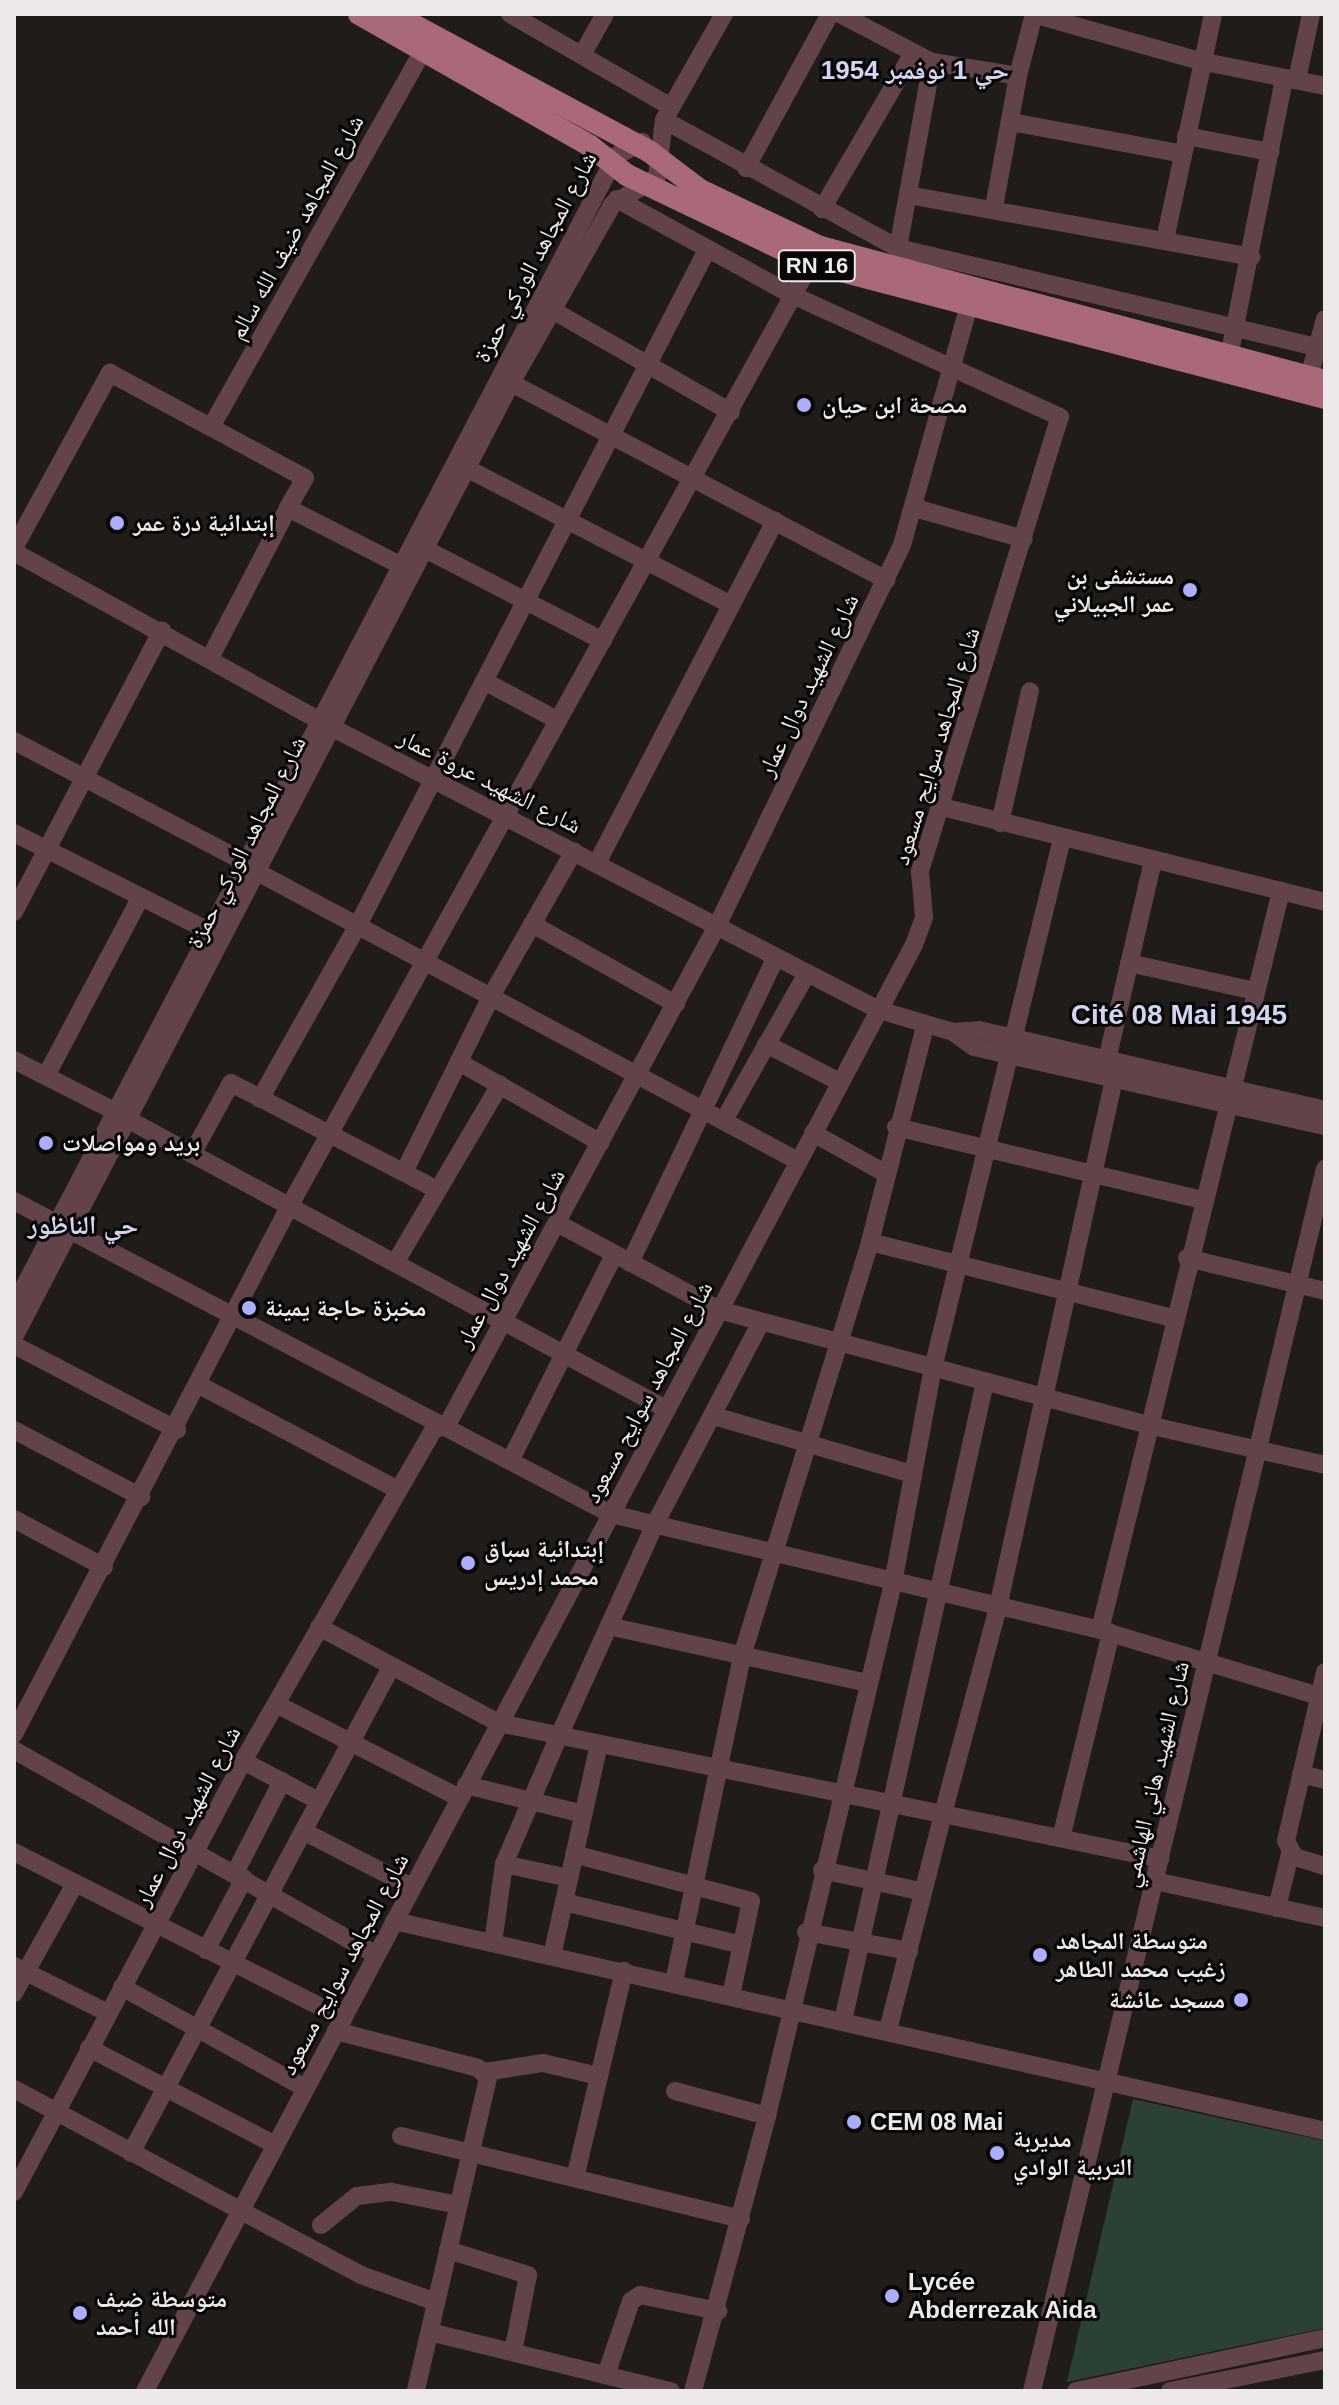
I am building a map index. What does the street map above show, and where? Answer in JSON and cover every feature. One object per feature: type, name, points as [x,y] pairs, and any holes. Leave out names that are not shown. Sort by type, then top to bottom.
[{"type":"main road","name":"RN 16","points":[[359,14],[613,166],[811,263],[968,308],[1325,398]]},
{"type":"main road","name":"RN 16","points":[[393,14],[631,144],[663,130],[700,190],[820,247],[1317,379]]},
{"type":"street","points":[[510,14],[582,55],[663,130],[746,168],[898,248],[1317,347]]},
{"type":"street","points":[[582,55],[605,14]]},
{"type":"street","points":[[649,184],[663,130],[724,14]]},
{"type":"street","points":[[746,168],[830,14]]},
{"type":"street","points":[[840,14],[912,55],[932,62],[1018,76]]},
{"type":"street","points":[[994,207],[1018,76],[1034,14],[1200,61],[1325,86]]},
{"type":"street","points":[[1165,240],[1200,61],[1213,14]]},
{"type":"street","points":[[1229,357],[1270,152],[1311,14]]},
{"type":"street","name":"شارع المجاهد ضيف الله سالم","points":[[211,427],[423,51]]},
{"type":"street","points":[[822,209],[912,55]]},
{"type":"street","points":[[898,248],[932,62]]},
{"type":"street","points":[[1011,122],[1185,145],[1270,152]]},
{"type":"street","name":"شارع المجاهد الوركي حمزة","points":[[326,723],[398,564],[613,166],[631,144]]},
{"type":"street","name":"شارع المجاهد الوركي حمزة","points":[[14,1337],[64,1226],[121,1115],[326,723],[425,549],[511,383],[617,199],[649,184]]},
{"type":"street","points":[[908,195],[994,207],[1251,257]]},
{"type":"street","points":[[617,199],[794,296],[954,366]]},
{"type":"street","points":[[260,1099],[358,925],[607,437],[707,250]]},
{"type":"street","points":[[14,1734],[237,1319],[289,1207],[811,263]]},
{"type":"street","name":"شارع الشهيد دوال عمار","points":[[14,2192],[243,1761],[433,1430],[447,1425],[717,926],[886,580],[915,508],[968,308]]},
{"type":"street","points":[[552,310],[731,412]]},
{"type":"street","points":[[1317,379],[1317,347],[1325,319]]},
{"type":"street","name":"شارع المجاهد سوايح مسعود","points":[[145,2391],[922,925],[920,871],[1060,417],[954,366]]},
{"type":"street","points":[[14,550],[110,373],[305,478],[210,658]]},
{"type":"street","points":[[511,383],[607,437],[886,580]]},
{"type":"street","points":[[466,468],[731,605]]},
{"type":"street","points":[[288,508],[398,564]]},
{"type":"street","points":[[915,508],[1024,539]]},
{"type":"street","points":[[597,863],[775,521]]},
{"type":"street","points":[[425,549],[603,641]]},
{"type":"street","name":"شارع الشهيد عروة عمار","points":[[14,550],[433,780],[879,1010],[953,1032],[974,1047],[1013,1047],[1107,1060],[1325,1126]]},
{"type":"street","points":[[14,912],[162,630]]},
{"type":"street","points":[[484,681],[557,720]]},
{"type":"street","points":[[1000,823],[1030,691]]},
{"type":"street","points":[[14,741],[426,962],[493,993],[798,1161]]},
{"type":"street","points":[[942,807],[1325,902]]},
{"type":"street","points":[[14,833],[139,900],[209,931]]},
{"type":"street","points":[[693,2391],[718,2311],[767,2116],[806,1932],[893,1583],[933,1368],[962,1266],[1062,839]]},
{"type":"street","points":[[404,1172],[493,993],[574,851]]},
{"type":"street","points":[[1107,1060],[1153,860]]},
{"type":"street","name":"شارع المجاهد الوركي حمزة","points":[[121,1115],[209,931],[251,867]]},
{"type":"street","points":[[1061,1838],[1148,1425],[1187,1258],[1281,891]]},
{"type":"street","points":[[46,1076],[139,900]]},
{"type":"street","points":[[532,924],[676,1004]]},
{"type":"street","points":[[511,1459],[559,1357],[622,1259],[776,957]]},
{"type":"street","points":[[1129,963],[1255,991]]},
{"type":"street","points":[[724,1120],[807,973]]},
{"type":"street","points":[[674,1982],[742,1656],[777,1553],[835,1344],[870,1242],[883,1172],[925,1026]]},
{"type":"street","points":[[766,1044],[840,1082]]},
{"type":"street","name":"شارع الشهيد عروة عمار","points":[[1013,1047],[1114,1079],[1325,1110]]},
{"type":"street","points":[[14,1060],[395,1263],[559,1357],[666,1409]]},
{"type":"street","points":[[459,1062],[601,1143]]},
{"type":"street","points":[[888,2030],[909,1951],[919,1891],[943,1814],[998,1607],[1046,1397],[1090,1176],[1114,1079]]},
{"type":"street","points":[[192,1154],[231,1083],[437,1190]]},
{"type":"street","points":[[395,1263],[500,1085]]},
{"type":"street","points":[[896,1127],[1090,1176],[1202,1200]]},
{"type":"street","points":[[813,1133],[883,1172]]},
{"type":"street","name":"شارع الشهيد هاني الهاشمي","points":[[1032,2391],[1325,1169]]},
{"type":"street","points":[[14,1201],[447,1425],[611,1514],[1106,1632],[1207,1660],[1322,1698]]},
{"type":"street","points":[[557,1223],[719,1310],[835,1344],[1148,1425],[1325,1465]]},
{"type":"street","name":"شارع المجاهد الوركي حمزة","points":[[14,1306],[64,1226]]},
{"type":"street","points":[[870,1242],[1173,1318]]},
{"type":"street","points":[[1187,1258],[1325,1291]]},
{"type":"street","points":[[493,1943],[504,1864],[558,1738],[613,1627],[655,1524],[761,1322]]},
{"type":"street","points":[[14,1345],[177,1430]]},
{"type":"street","points":[[843,2021],[936,1591],[985,1382]]},
{"type":"street","points":[[201,1386],[398,1490]]},
{"type":"street","points":[[714,1416],[912,1474]]},
{"type":"street","points":[[14,1430],[141,1497]]},
{"type":"street","points":[[14,1519],[104,1567]]},
{"type":"street","points":[[319,1627],[499,1723],[558,1738],[1160,1859]]},
{"type":"street","points":[[613,1627],[868,1683]]},
{"type":"street","points":[[131,2153],[235,1965],[349,1741],[391,1667]]},
{"type":"street","points":[[1277,1908],[1290,1854],[1286,1841],[1322,1698],[1325,1672]]},
{"type":"street","points":[[276,1704],[463,1792],[583,1814]]},
{"type":"street","points":[[552,1956],[599,1744]]},
{"type":"street","points":[[14,1750],[196,1850],[376,1955]]},
{"type":"street","points":[[243,1761],[319,1801]]},
{"type":"street","points":[[1301,1774],[1325,1780]]},
{"type":"street","points":[[206,1950],[282,1781]]},
{"type":"street","points":[[303,1831],[412,1887]]},
{"type":"street","points":[[14,1852],[235,1965],[339,2024],[485,2072],[543,2063],[599,2076]]},
{"type":"street","points":[[574,1854],[751,1901],[731,1996]]},
{"type":"street","points":[[1290,1854],[1325,1866]]},
{"type":"street","points":[[504,1864],[569,1878]]},
{"type":"street","points":[[822,1870],[919,1891]]},
{"type":"street","points":[[1155,1881],[1325,1918]]},
{"type":"street","points":[[14,1993],[20,1968],[75,1884]]},
{"type":"street","points":[[564,1902],[742,1945]]},
{"type":"street","points":[[394,1921],[1106,2079],[1325,2131]]},
{"type":"street","points":[[806,1932],[909,1951]]},
{"type":"street","points":[[20,1968],[108,2013]]},
{"type":"street","points":[[575,2178],[624,1971]]},
{"type":"street","points":[[122,1987],[305,2088]]},
{"type":"street","points":[[89,2048],[275,2145]]},
{"type":"street","points":[[416,2391],[488,2087],[485,2072]]},
{"type":"street","points":[[14,2089],[361,2275],[436,2302]]},
{"type":"street","points":[[675,2091],[767,2116]]},
{"type":"street","points":[[401,2136],[741,2219]]},
{"type":"street","points":[[321,2225],[357,2196],[392,2192],[459,2205]]},
{"type":"street","points":[[448,2250],[528,2275],[513,2352]]},
{"type":"street","points":[[606,2375],[631,2301],[640,2295],[718,2311]]},
{"type":"street","points":[[430,2332],[671,2391]]},
{"type":"street","points":[[1076,2391],[1325,2338]]},
{"type":"street","points":[[1170,2391],[1325,2360]]},
{"type":"green space","points":[[1133,2099],[1325,2141],[1325,2328],[1067,2382]]},
{"type":"place","name":"مصحة ابن حيان","points":[[804,405]]},
{"type":"place","name":"إبتدائية درة عمر","points":[[117,523]]},
{"type":"place","name":"مستشفى بن عمر الجبيلاني","points":[[1190,590]]},
{"type":"place","name":"بريد ومواصلات","points":[[46,1143]]},
{"type":"place","name":"مخبزة حاجة يمينة","points":[[249,1308]]},
{"type":"place","name":"إبتدائية سباق محمد إدريس","points":[[468,1563]]},
{"type":"place","name":"متوسطة المجاهد زغيب محمد الطاهر","points":[[1040,1955]]},
{"type":"place","name":"مسجد عائشة","points":[[1241,2000]]},
{"type":"place","name":"CEM 08 Mai","points":[[854,2122]]},
{"type":"place","name":"مديربة التربية الوادي","points":[[997,2153]]},
{"type":"place","name":"Lycée Abderrezak Aida","points":[[892,2296]]},
{"type":"place","name":"متوسطة ضيف الله أحمد","points":[[80,2313]]},
{"type":"district","name":"حي 1 نوفمبر 1954","points":[[915,71]]},
{"type":"district","name":"Cité 08 Mai 1945","points":[[1179,1015]]},
{"type":"district","name":"حي الناظور","points":[[83,1226]]}]
